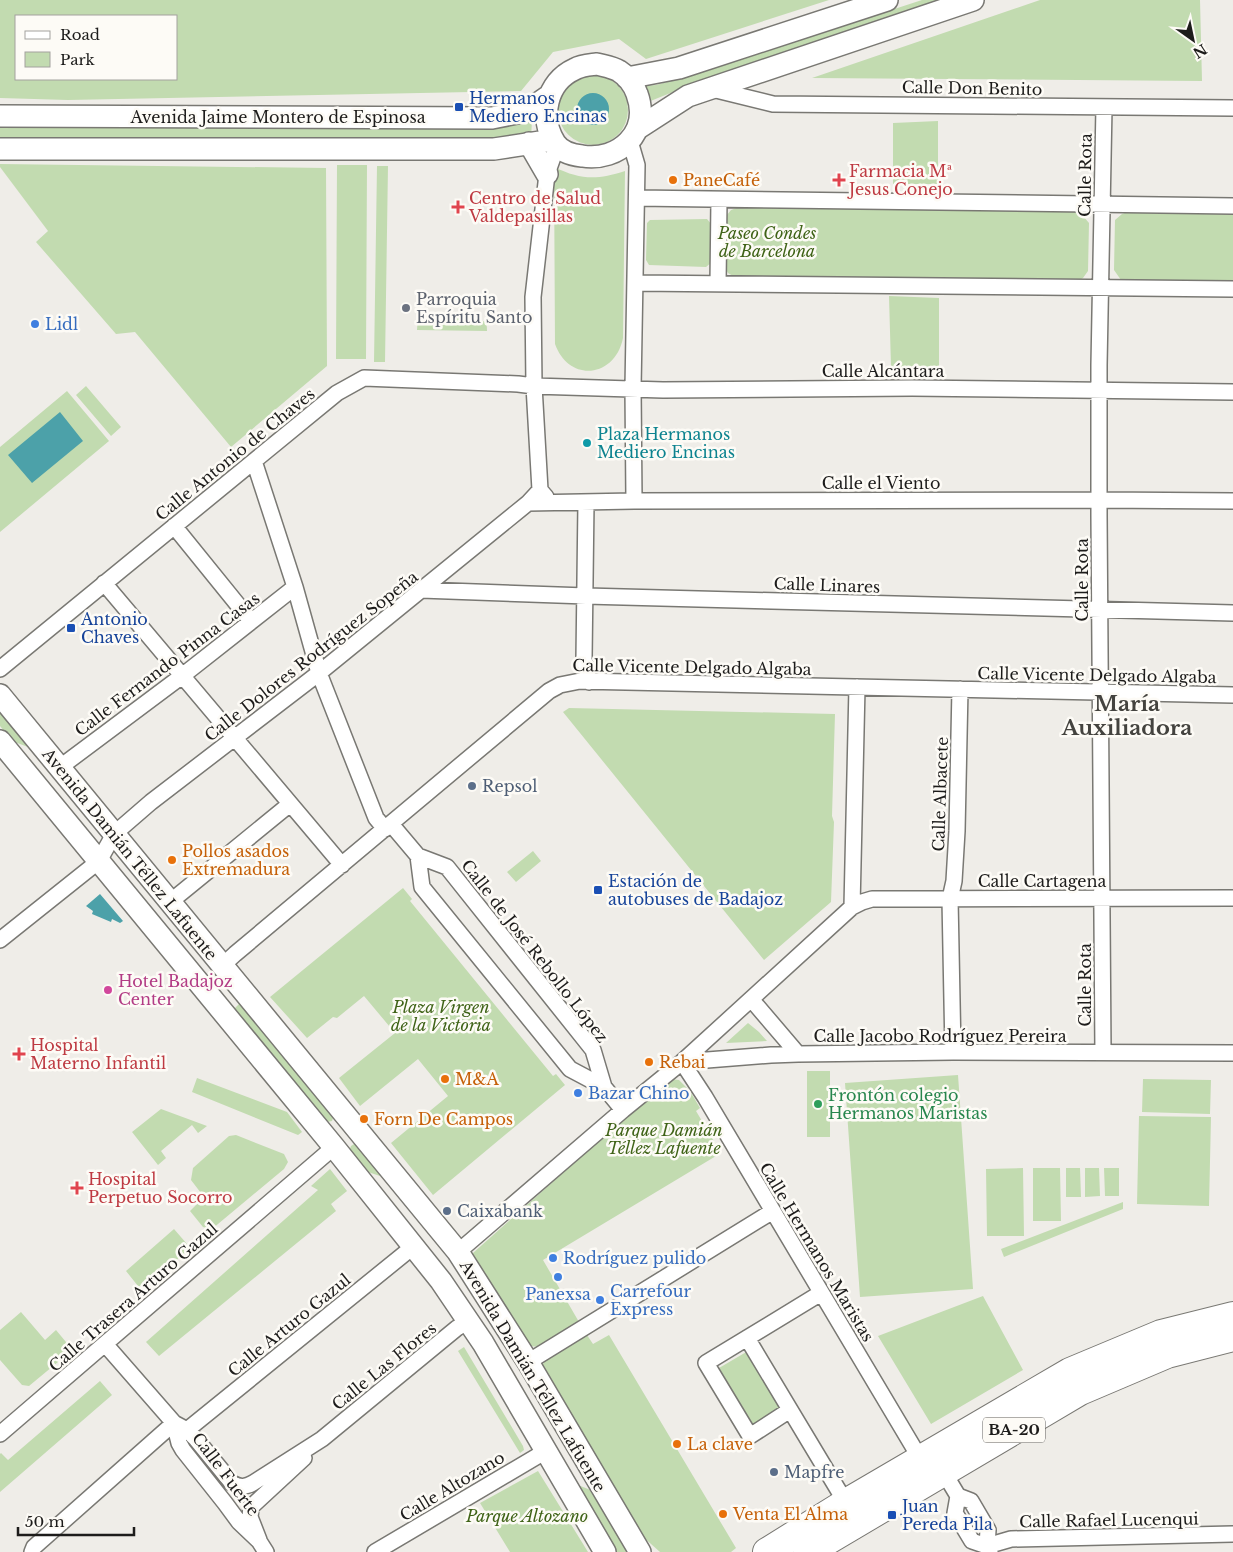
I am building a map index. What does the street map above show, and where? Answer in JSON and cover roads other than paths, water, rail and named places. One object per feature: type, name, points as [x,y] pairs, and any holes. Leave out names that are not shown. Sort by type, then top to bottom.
[{"type":"highway","name":"BA-20","points":[[808,1552],[1070,1372],[1161,1334],[1233,1316]]},
{"type":"highway","name":"BA-20","points":[[766,1552],[846,1503],[932,1465],[1080,1391],[1167,1354],[1233,1337]]},
{"type":"street","points":[[628,78],[679,68],[888,0]]},
{"type":"street","points":[[634,501],[633,388],[637,165],[634,135],[641,116],[640,102],[636,89],[628,78],[608,66],[597,64],[574,69],[564,75],[556,84],[550,95],[546,111],[547,126],[555,143],[565,152],[580,156],[607,156],[620,150],[634,135],[688,96],[973,0]]},
{"type":"street","name":"Calle Don Benito","points":[[712,89],[772,104],[1233,108]]},
{"type":"street","name":"Avenida Jaime Montero de Espinosa","points":[[0,116],[492,118],[527,111],[550,95]]},
{"type":"street","name":"Calle Rota","points":[[1103,1053],[1099,390],[1104,107]]},
{"type":"street","points":[[550,503],[540,490],[534,386],[533,298],[547,174],[555,143]]},
{"type":"street","name":"Avenida Jaime Montero de Espinosa","points":[[0,149],[494,149],[529,144],[555,143]]},
{"type":"street","points":[[529,144],[547,174]]},
{"type":"street","points":[[636,198],[1233,206]]},
{"type":"street","points":[[718,284],[719,200]]},
{"type":"street","points":[[635,283],[1233,289]]},
{"type":"street","name":"Calle Antonio de Chaves","points":[[0,669],[337,393],[364,378],[534,386]]},
{"type":"street","name":"Calle Alcántara","points":[[534,386],[663,390],[922,388],[1233,392]]},
{"type":"street","points":[[254,461],[295,588],[319,673],[376,818],[388,826],[418,856]]},
{"type":"street","points":[[528,503],[540,490]]},
{"type":"street","name":"Calle el Viento","points":[[528,503],[634,501],[1233,501]]},
{"type":"street","points":[[586,502],[584,659],[590,682]]},
{"type":"street","name":"Calle Dolores Rodríguez Sopeña","points":[[114,834],[151,802],[319,673],[528,503]]},
{"type":"street","points":[[174,526],[251,621]]},
{"type":"street","points":[[104,583],[342,865]]},
{"type":"street","name":"Calle Fernando Pinna Casas","points":[[59,768],[295,588]]},
{"type":"street","name":"Calle Linares","points":[[421,590],[1233,613]]},
{"type":"street","name":"Calle Vicente Delgado Algaba","points":[[218,961],[235,954],[549,690],[571,682],[1233,695]]},
{"type":"street","points":[[360,1180],[374,1182],[384,1189],[438,1254],[444,1258],[451,1257],[622,1110],[682,1062],[852,907],[857,687]]},
{"type":"street","name":"Calle Albacete","points":[[953,1052],[950,899],[954,881],[957,831],[960,689]]},
{"type":"street","name":"Avenida Damián Téllez Lafuente","points":[[0,695],[458,1252],[519,1359],[640,1552]]},
{"type":"street","points":[[1,742],[25,752],[93,832],[107,837],[114,834]]},
{"type":"street","name":"Avenida Damián Téllez Lafuente","points":[[1,742],[334,1147],[441,1281],[470,1321],[605,1552]]},
{"type":"street","points":[[170,902],[290,804]]},
{"type":"street","points":[[0,940],[99,861],[114,834]]},
{"type":"street","name":"Calle de José Rebollo López","points":[[604,1087],[570,1069],[422,887],[418,856],[447,867],[593,1050],[604,1087],[622,1110]]},
{"type":"street","points":[[99,861],[111,860],[122,863],[189,945],[199,953],[218,961],[212,1000]]},
{"type":"street","points":[[420,873],[435,862]]},
{"type":"street","name":"Calle Cartagena","points":[[852,907],[872,899],[1233,898]]},
{"type":"street","name":"Calle Jacobo Rodríguez Pereira","points":[[751,1000],[798,1054]]},
{"type":"street","name":"Calle Jacobo Rodríguez Pereira","points":[[682,1062],[798,1054],[953,1052],[1233,1053]]},
{"type":"street","points":[[578,1073],[596,1060]]},
{"type":"street","name":"Calle Hermanos Maristas","points":[[682,1062],[821,1293],[932,1465],[958,1496],[955,1513],[972,1541],[988,1549]]},
{"type":"street","points":[[334,1147],[341,1130],[343,1113]]},
{"type":"street","name":"Calle Trasera Arturo Gazul","points":[[0,1434],[334,1147]]},
{"type":"street","points":[[470,1321],[489,1324],[519,1359],[773,1211]]},
{"type":"street","name":"Calle Arturo Gazul","points":[[32,1552],[34,1547],[180,1427],[414,1246]]},
{"type":"street","points":[[790,1410],[750,1436],[706,1363],[821,1293]]},
{"type":"street","name":"Calle Las Flores","points":[[232,1483],[243,1487],[253,1483],[322,1439],[457,1328],[470,1321]]},
{"type":"street","points":[[747,1338],[846,1503]]},
{"type":"street","name":"Calle Fuerte","points":[[105,1344],[180,1427],[196,1439],[232,1483]]},
{"type":"street","name":"Calle Fuerte","points":[[180,1427],[179,1443],[183,1450],[239,1522],[262,1546]]},
{"type":"street","name":"Calle Las Flores","points":[[251,1508],[295,1469],[322,1439]]},
{"type":"street","name":"Calle Altozano","points":[[375,1552],[546,1451]]},
{"type":"street","name":"Calle Fuerte","points":[[251,1508],[250,1517],[262,1546]]},
{"type":"street","name":"Calle Rafael Lucenqui","points":[[988,1549],[1011,1539],[1233,1534]]},
{"type":"water","points":[[593,93],[599,94],[604,98],[608,103],[608,115],[604,120],[599,124],[593,125],[587,124],[582,120],[578,115],[577,109],[578,103],[582,98],[587,94]]},
{"type":"water","points":[[60,412],[83,441],[32,483],[8,455]]},
{"type":"water","points":[[100,894],[123,921],[120,923],[112,919],[111,922],[92,914],[93,911],[86,906]]},
{"type":"place","name":"Hermanos Mediero Encinas","points":[[459,107]]},
{"type":"place","name":"PaneCafé","points":[[673,180]]},
{"type":"place","name":"Farmacia Mª Jesus Conejo","points":[[839,180]]},
{"type":"place","name":"Centro de Salud Valdepasillas","points":[[458,207]]},
{"type":"place","name":"Parroquia Espíritu Santo","points":[[406,308]]},
{"type":"place","name":"Lidl","points":[[35,324]]},
{"type":"place","name":"Plaza Hermanos Mediero Encinas","points":[[587,443]]},
{"type":"place","name":"Antonio Chaves","points":[[71,628]]},
{"type":"place","name":"Repsol","points":[[472,786]]},
{"type":"place","name":"Pollos asados Extremadura","points":[[172,860]]},
{"type":"place","name":"Estación de autobuses de Badajoz","points":[[598,890]]},
{"type":"place","name":"Hotel Badajoz Center","points":[[108,990]]},
{"type":"place","name":"Hospital Materno Infantil","points":[[19,1054]]},
{"type":"place","name":"Rebai","points":[[649,1062]]},
{"type":"place","name":"M&A","points":[[445,1079]]},
{"type":"place","name":"Bazar Chino","points":[[578,1093]]},
{"type":"place","name":"Frontón colegio Hermanos Maristas","points":[[818,1104]]},
{"type":"place","name":"Forn De Campos","points":[[364,1119]]},
{"type":"place","name":"Hospital Perpetuo Socorro","points":[[77,1188]]},
{"type":"place","name":"Caixabank","points":[[447,1211]]},
{"type":"place","name":"Rodríguez pulido","points":[[553,1258]]},
{"type":"place","name":"Panexsa","points":[[558,1277]]},
{"type":"place","name":"Carrefour Express","points":[[600,1300]]},
{"type":"place","name":"La clave","points":[[677,1444]]},
{"type":"place","name":"Mapfre","points":[[774,1472]]},
{"type":"place","name":"Venta El Alma","points":[[723,1514]]},
{"type":"place","name":"Juan Pereda Pila","points":[[892,1515]]},
{"type":"district","name":"María Auxiliadora","points":[[1127,716]]},
{"type":"park label","name":"Paseo Condes de Barcelona","points":[[767,242]]},
{"type":"park label","name":"Plaza Virgen de la Victoria","points":[[441,1016]]},
{"type":"park label","name":"Parque Damián Téllez Lafuente","points":[[664,1139]]},
{"type":"park label","name":"Parque Altozano","points":[[527,1516]]}]
